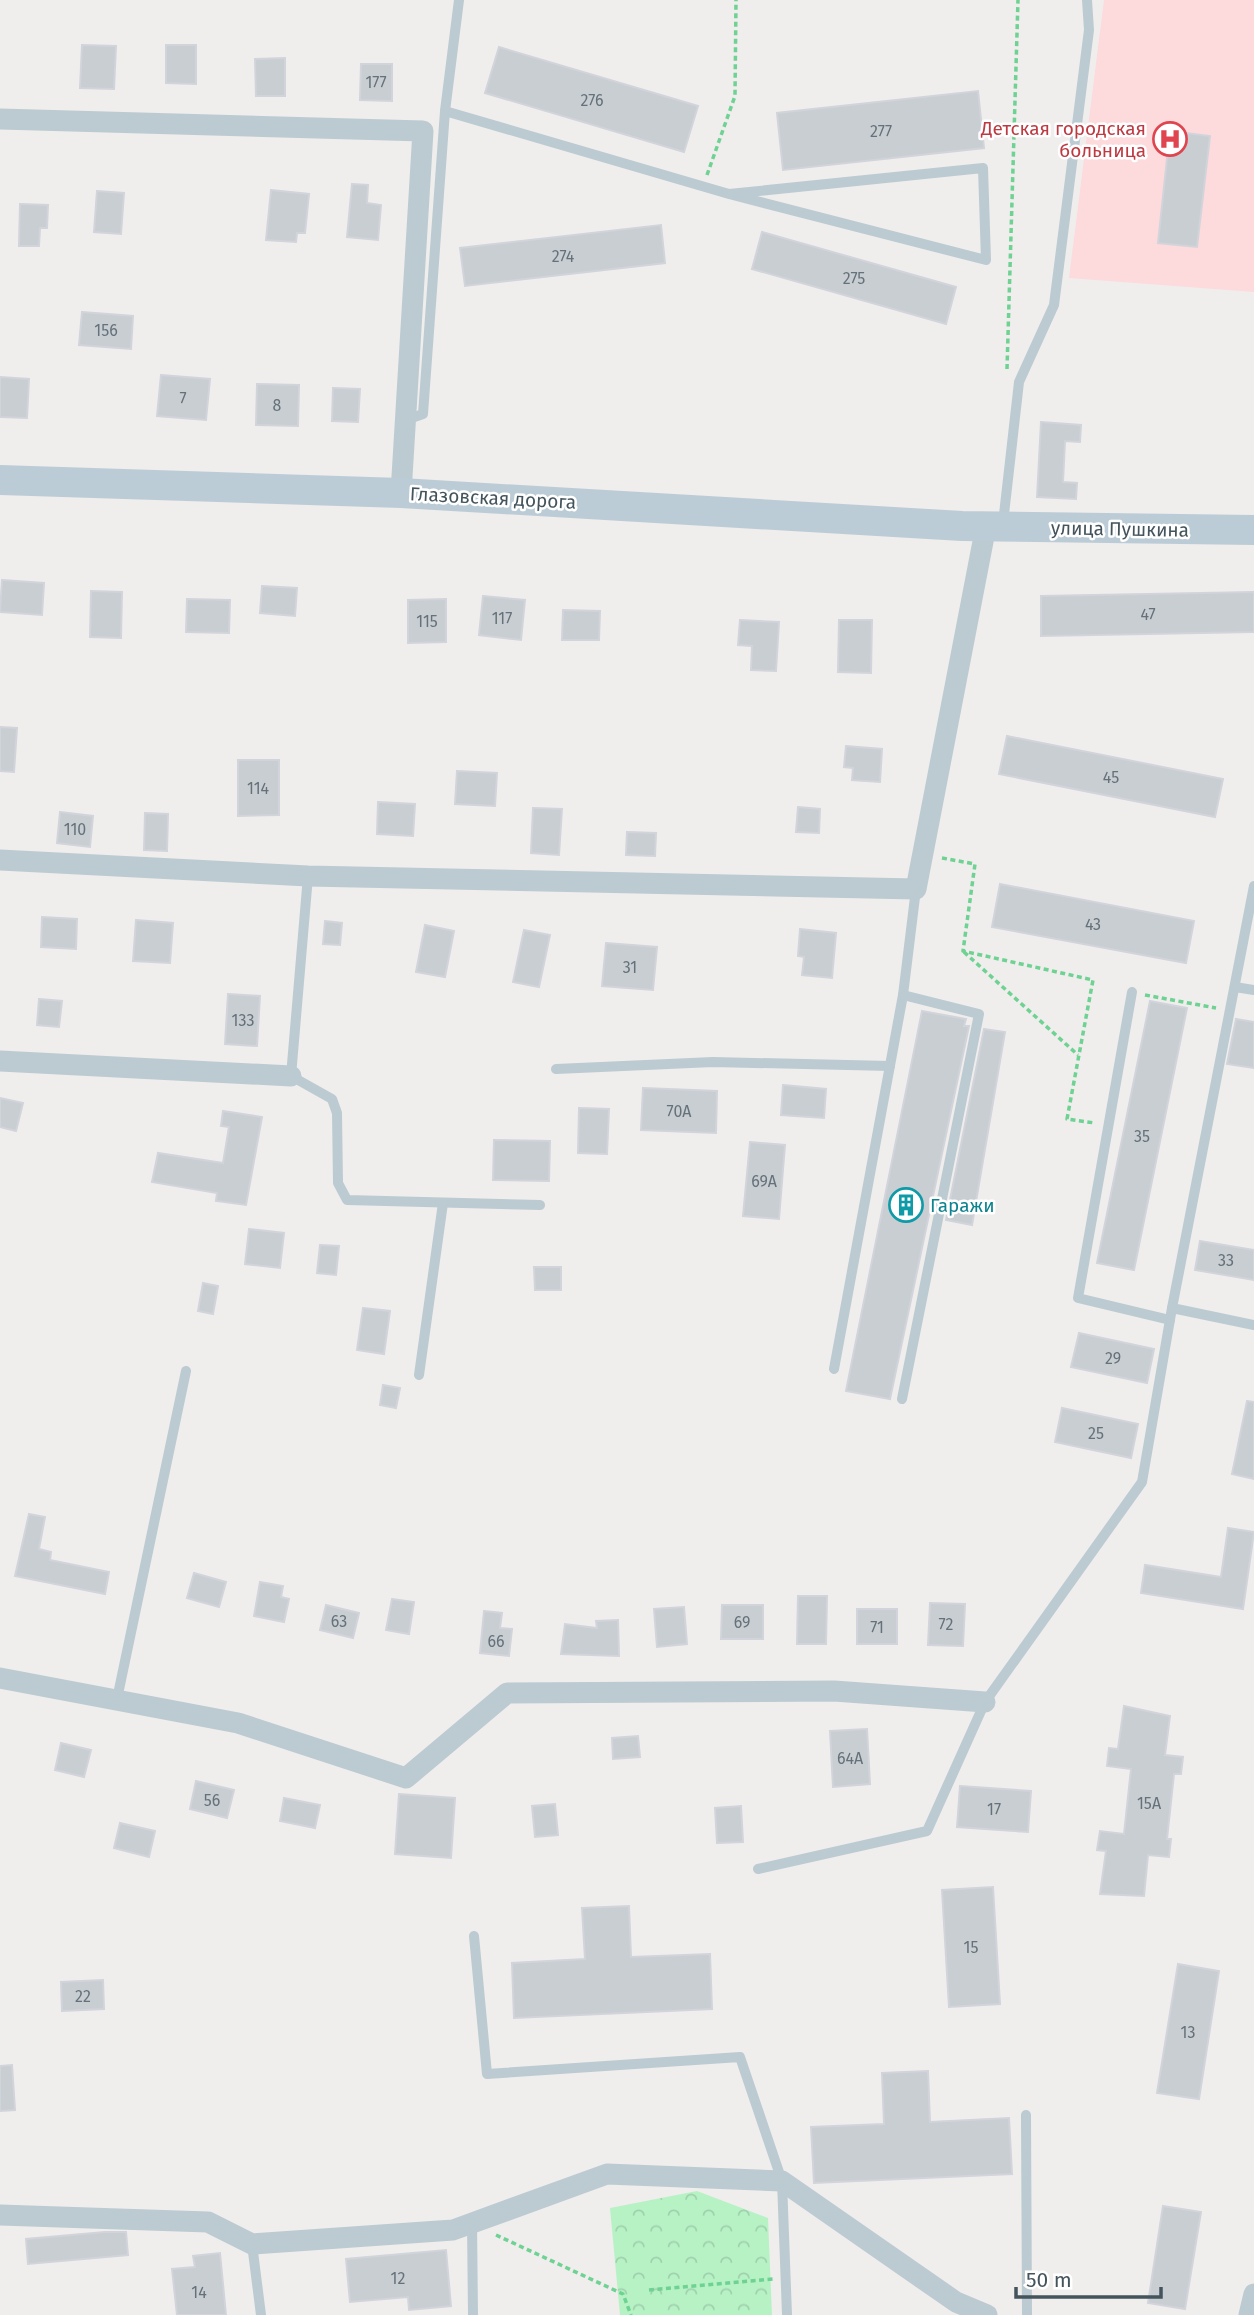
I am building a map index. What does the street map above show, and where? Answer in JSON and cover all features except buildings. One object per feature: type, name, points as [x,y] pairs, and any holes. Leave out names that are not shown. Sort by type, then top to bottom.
[{"type":"street","points":[[0,119],[424,131],[401,493]]},
{"type":"street","name":"Глазовская дорога","points":[[0,480],[401,493],[994,526]]},
{"type":"street","points":[[0,860],[308,876],[916,889],[994,526]]},
{"type":"street","name":"улица Пушкина","points":[[994,526],[1178,531],[1254,530]]},
{"type":"street","points":[[0,1061],[291,1076]]},
{"type":"street","points":[[0,1678],[238,1723],[406,1778],[507,1693],[834,1691],[985,1702]]},
{"type":"street","points":[[0,2215],[208,2221],[252,2244],[453,2230],[607,2174],[782,2181],[956,2302],[987,2315]]},
{"type":"street","points":[[1249,2315],[1254,2294]]},
{"type":"lane","points":[[406,420],[424,414],[445,111],[459,0]]},
{"type":"lane","points":[[994,526],[1019,382],[1054,305],[1089,30],[1087,0]]},
{"type":"lane","points":[[445,111],[729,194],[986,260],[983,168],[729,194]]},
{"type":"lane","points":[[308,876],[291,1076],[332,1099],[337,1113],[338,1183],[348,1200],[540,1205]]},
{"type":"lane","points":[[758,1869],[927,1831],[985,1702],[1142,1482],[1172,1308],[1254,886]]},
{"type":"lane","points":[[834,1369],[903,995],[916,889]]},
{"type":"lane","points":[[1235,987],[1254,990]]},
{"type":"lane","points":[[1132,992],[1078,1298],[1170,1320]]},
{"type":"lane","points":[[902,1399],[979,1014],[903,995]]},
{"type":"lane","points":[[556,1069],[713,1062],[890,1066]]},
{"type":"lane","points":[[419,1375],[443,1203]]},
{"type":"lane","points":[[1172,1308],[1254,1325]]},
{"type":"lane","points":[[117,1699],[186,1371]]},
{"type":"lane","points":[[474,1936],[487,2074],[740,2057],[782,2181],[787,2315]]},
{"type":"lane","points":[[1026,2115],[1027,2315]]},
{"type":"lane","points":[[472,2223],[473,2315]]},
{"type":"lane","points":[[252,2244],[261,2315]]},
{"type":"path","points":[[703,186],[735,96],[736,0]]},
{"type":"path","points":[[1018,0],[1007,370],[1019,382]]},
{"type":"path","points":[[922,855],[975,864],[963,951]]},
{"type":"path","points":[[963,951],[1093,979],[1066,1119],[1109,1126]]},
{"type":"path","points":[[963,951],[1079,1056]]},
{"type":"path","points":[[1132,992],[1230,1010]]},
{"type":"path","points":[[472,2223],[623,2294],[631,2315]]},
{"type":"path","points":[[649,2291],[785,2278]]},
{"type":"shaded area","name":"Детская городская больница","points":[[1104,0],[1254,0],[1254,292],[1069,278]]},
{"type":"green space","points":[[697,2191],[768,2218],[772,2315],[620,2315],[610,2208]]},
{"type":"place","name":"Детская городская больница","points":[[1170,139]]},
{"type":"place","name":"Гаражи","points":[[906,1205]]}]
